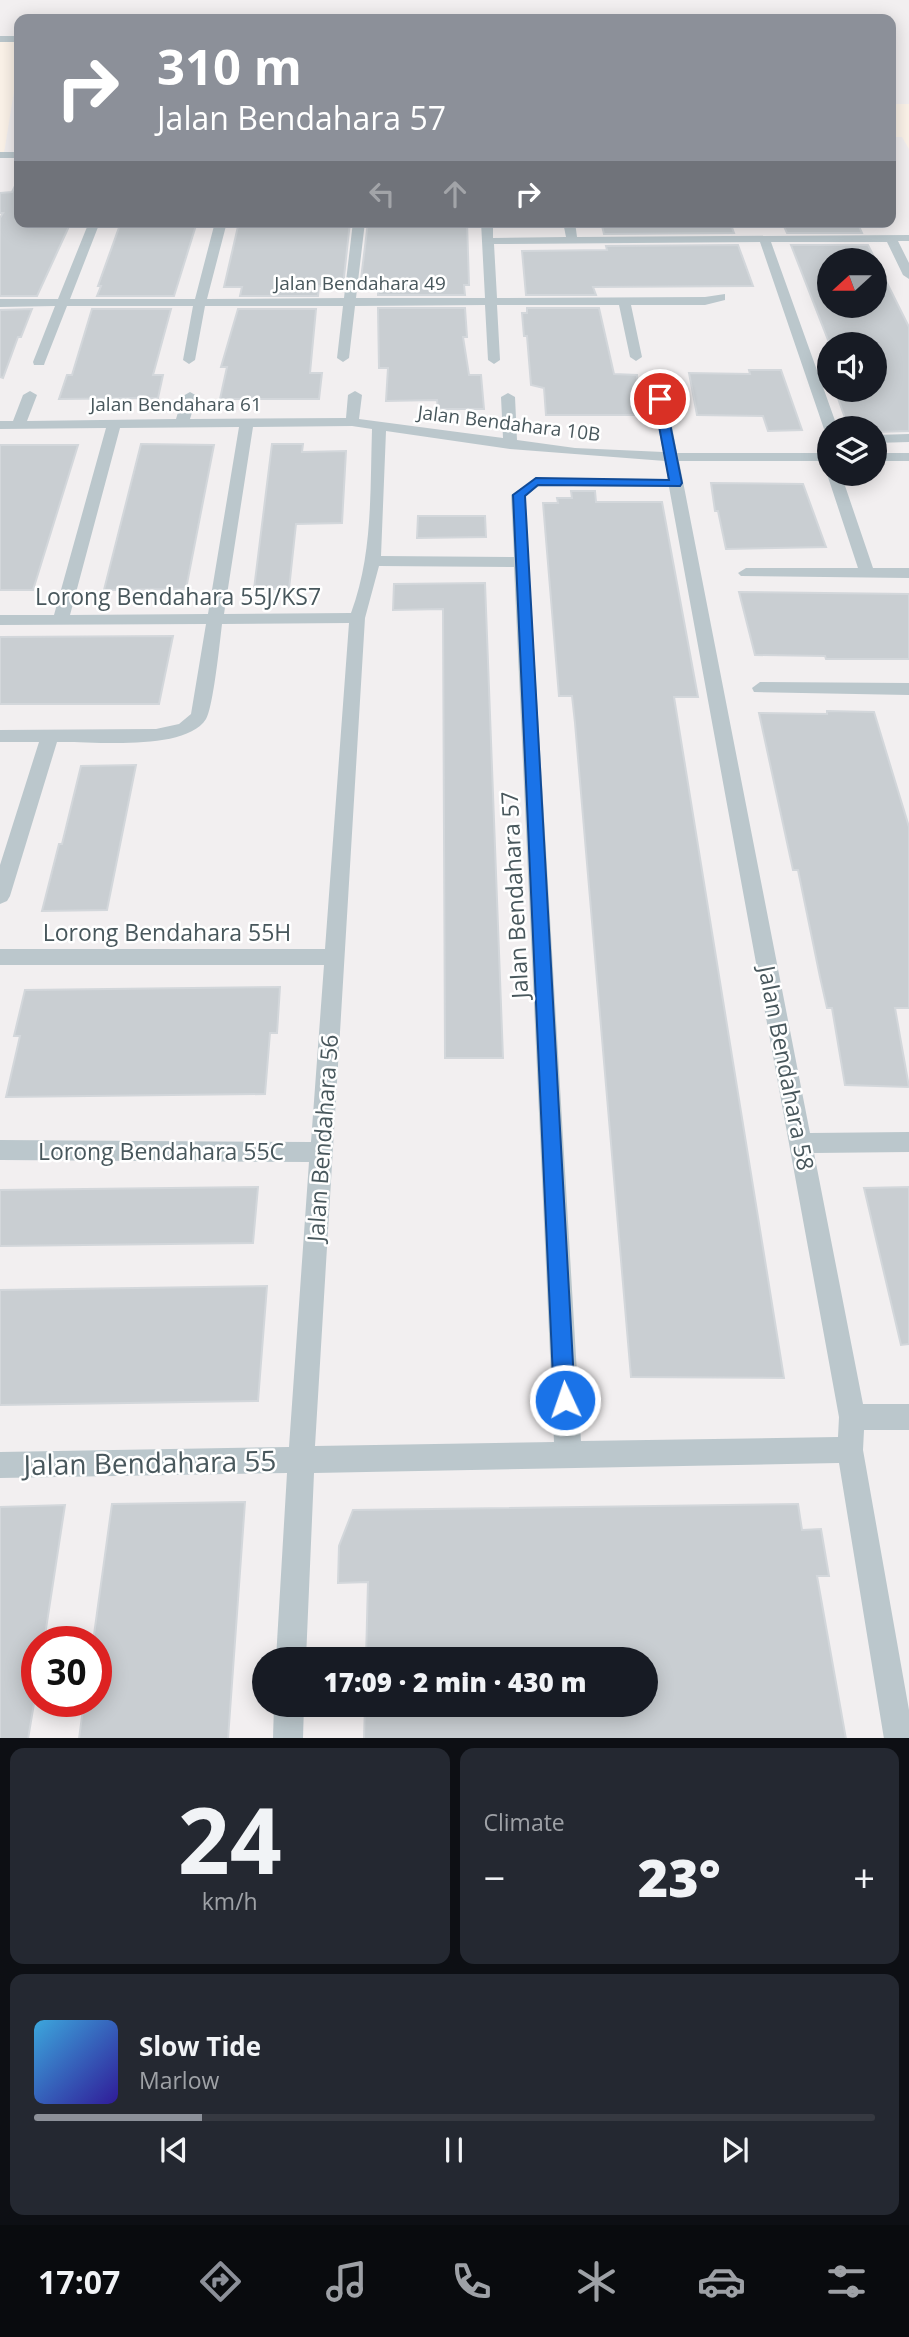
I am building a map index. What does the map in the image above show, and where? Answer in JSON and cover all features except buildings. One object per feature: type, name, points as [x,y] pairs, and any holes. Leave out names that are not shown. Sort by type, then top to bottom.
[{"type":"street","points":[[39,362],[93,228]]},
{"type":"street","points":[[189,360],[200,302],[219,228]]},
{"type":"street","points":[[343,358],[358,228]]},
{"type":"street","points":[[487,228],[494,360]]},
{"type":"street","points":[[570,228],[572,240]]},
{"type":"street","points":[[488,241],[699,235],[764,239],[909,239]]},
{"type":"street","points":[[764,239],[826,416]]},
{"type":"street","points":[[891,239],[909,275]]},
{"type":"street","name":"Jalan Bendahara 49","points":[[0,303],[705,301],[720,297]]},
{"type":"street","points":[[624,301],[636,357]]},
{"type":"street","points":[[18,425],[30,395]]},
{"type":"street","points":[[352,422],[355,395]]},
{"type":"street","points":[[182,424],[190,396]]},
{"type":"street","points":[[508,397],[510,444]]},
{"type":"street","name":"Jalan Bendahara 58","points":[[660,399],[852,1417],[850,1450],[899,1738]]},
{"type":"street","name":"Jalan Bendahara 61","points":[[0,425],[352,422]]},
{"type":"street","name":"Jalan Bendahara 10B","points":[[352,422],[575,452],[671,457],[817,458]]},
{"type":"street","points":[[0,736],[156,735],[185,729],[199,716],[247,423]]},
{"type":"street","points":[[61,619],[114,424]]},
{"type":"street","name":"Jalan Bendahara 56","points":[[292,1647],[301,1459],[357,618],[372,561],[379,426]]},
{"type":"street","points":[[887,439],[909,438]]},
{"type":"street","points":[[887,457],[909,457]]},
{"type":"street","name":"Jalan Bendahara 57","points":[[568,1454],[519,495],[536,482],[676,483]]},
{"type":"street","points":[[838,486],[867,573]]},
{"type":"street","points":[[372,561],[522,562]]},
{"type":"street","points":[[746,573],[909,573]]},
{"type":"street","name":"Lorong Bendahara 55J/KS7","points":[[0,620],[357,618]]},
{"type":"street","points":[[760,688],[908,691]]},
{"type":"street","points":[[0,896],[51,736]]},
{"type":"street","name":"Lorong Bendahara 55H","points":[[0,957],[334,957]]},
{"type":"street","points":[[802,1143],[909,1142]]},
{"type":"street","name":"Lorong Bendahara 55C","points":[[0,1150],[321,1152]]},
{"type":"street","points":[[852,1417],[909,1417]]},
{"type":"street","name":"Jalan Bendahara 55","points":[[0,1465],[850,1450]]},
{"type":"street","points":[[288,1738],[289,1717]]},
{"type":"shaded area","points":[[14,40],[14,92],[4,153],[0,153],[0,41]]},
{"type":"shaded area","points":[[896,104],[909,104],[909,149],[902,137],[896,137]]},
{"type":"route","points":[[565,1400],[519,495],[536,482],[676,483],[660,399]]}]
